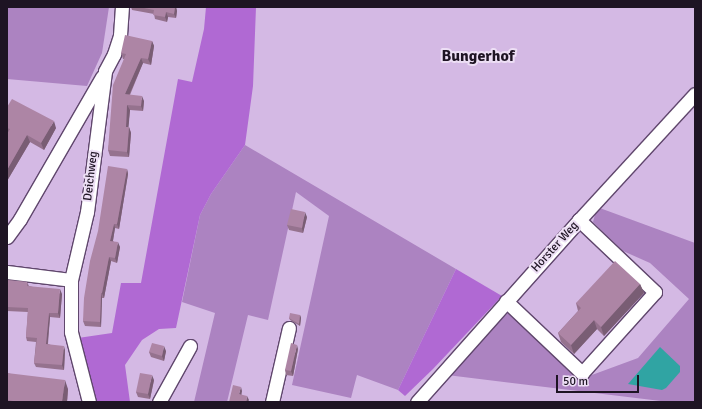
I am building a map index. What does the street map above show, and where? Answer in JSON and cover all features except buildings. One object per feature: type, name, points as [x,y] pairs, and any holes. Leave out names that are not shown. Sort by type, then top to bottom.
[{"type":"street","name":"Deichweg","points":[[7,237],[20,220],[114,54],[120,35],[122,7]]},
{"type":"street","name":"Deichweg","points":[[89,402],[71,332],[71,280],[87,212],[104,72]]},
{"type":"street","name":"Horster Weg","points":[[417,402],[579,220],[695,94]]},
{"type":"street","points":[[506,301],[582,373],[655,292],[579,220]]},
{"type":"street","points":[[7,272],[71,280]]},
{"type":"street","points":[[272,402],[289,328]]},
{"type":"street","points":[[159,402],[190,346]]},
{"type":"shaded area","points":[[7,7],[109,7],[102,53],[87,86],[7,79]]},
{"type":"shaded area","points":[[206,7],[256,7],[253,86],[245,145],[211,194],[200,215],[176,328],[159,329],[142,340],[125,365],[130,402],[94,402],[78,338],[112,333],[121,283],[141,283],[178,79],[192,82],[204,29]]},
{"type":"shaded area","points":[[245,145],[456,269],[398,390],[357,375],[351,398],[292,385],[329,216],[296,192],[268,320],[248,315],[227,402],[194,402],[215,313],[182,302],[200,215],[211,194]]},
{"type":"shaded area","points":[[597,207],[695,243],[695,402],[669,402],[447,375],[510,311],[581,379],[638,358],[689,299],[650,263],[623,251],[593,222]]},
{"type":"shaded area","points":[[456,269],[502,296],[433,369],[405,396],[398,390]]},
{"type":"shaded area","points":[[660,347],[680,366],[680,372],[666,388],[662,390],[628,384]]},
{"type":"district","name":"Bungerhof","points":[[478,56]]}]
